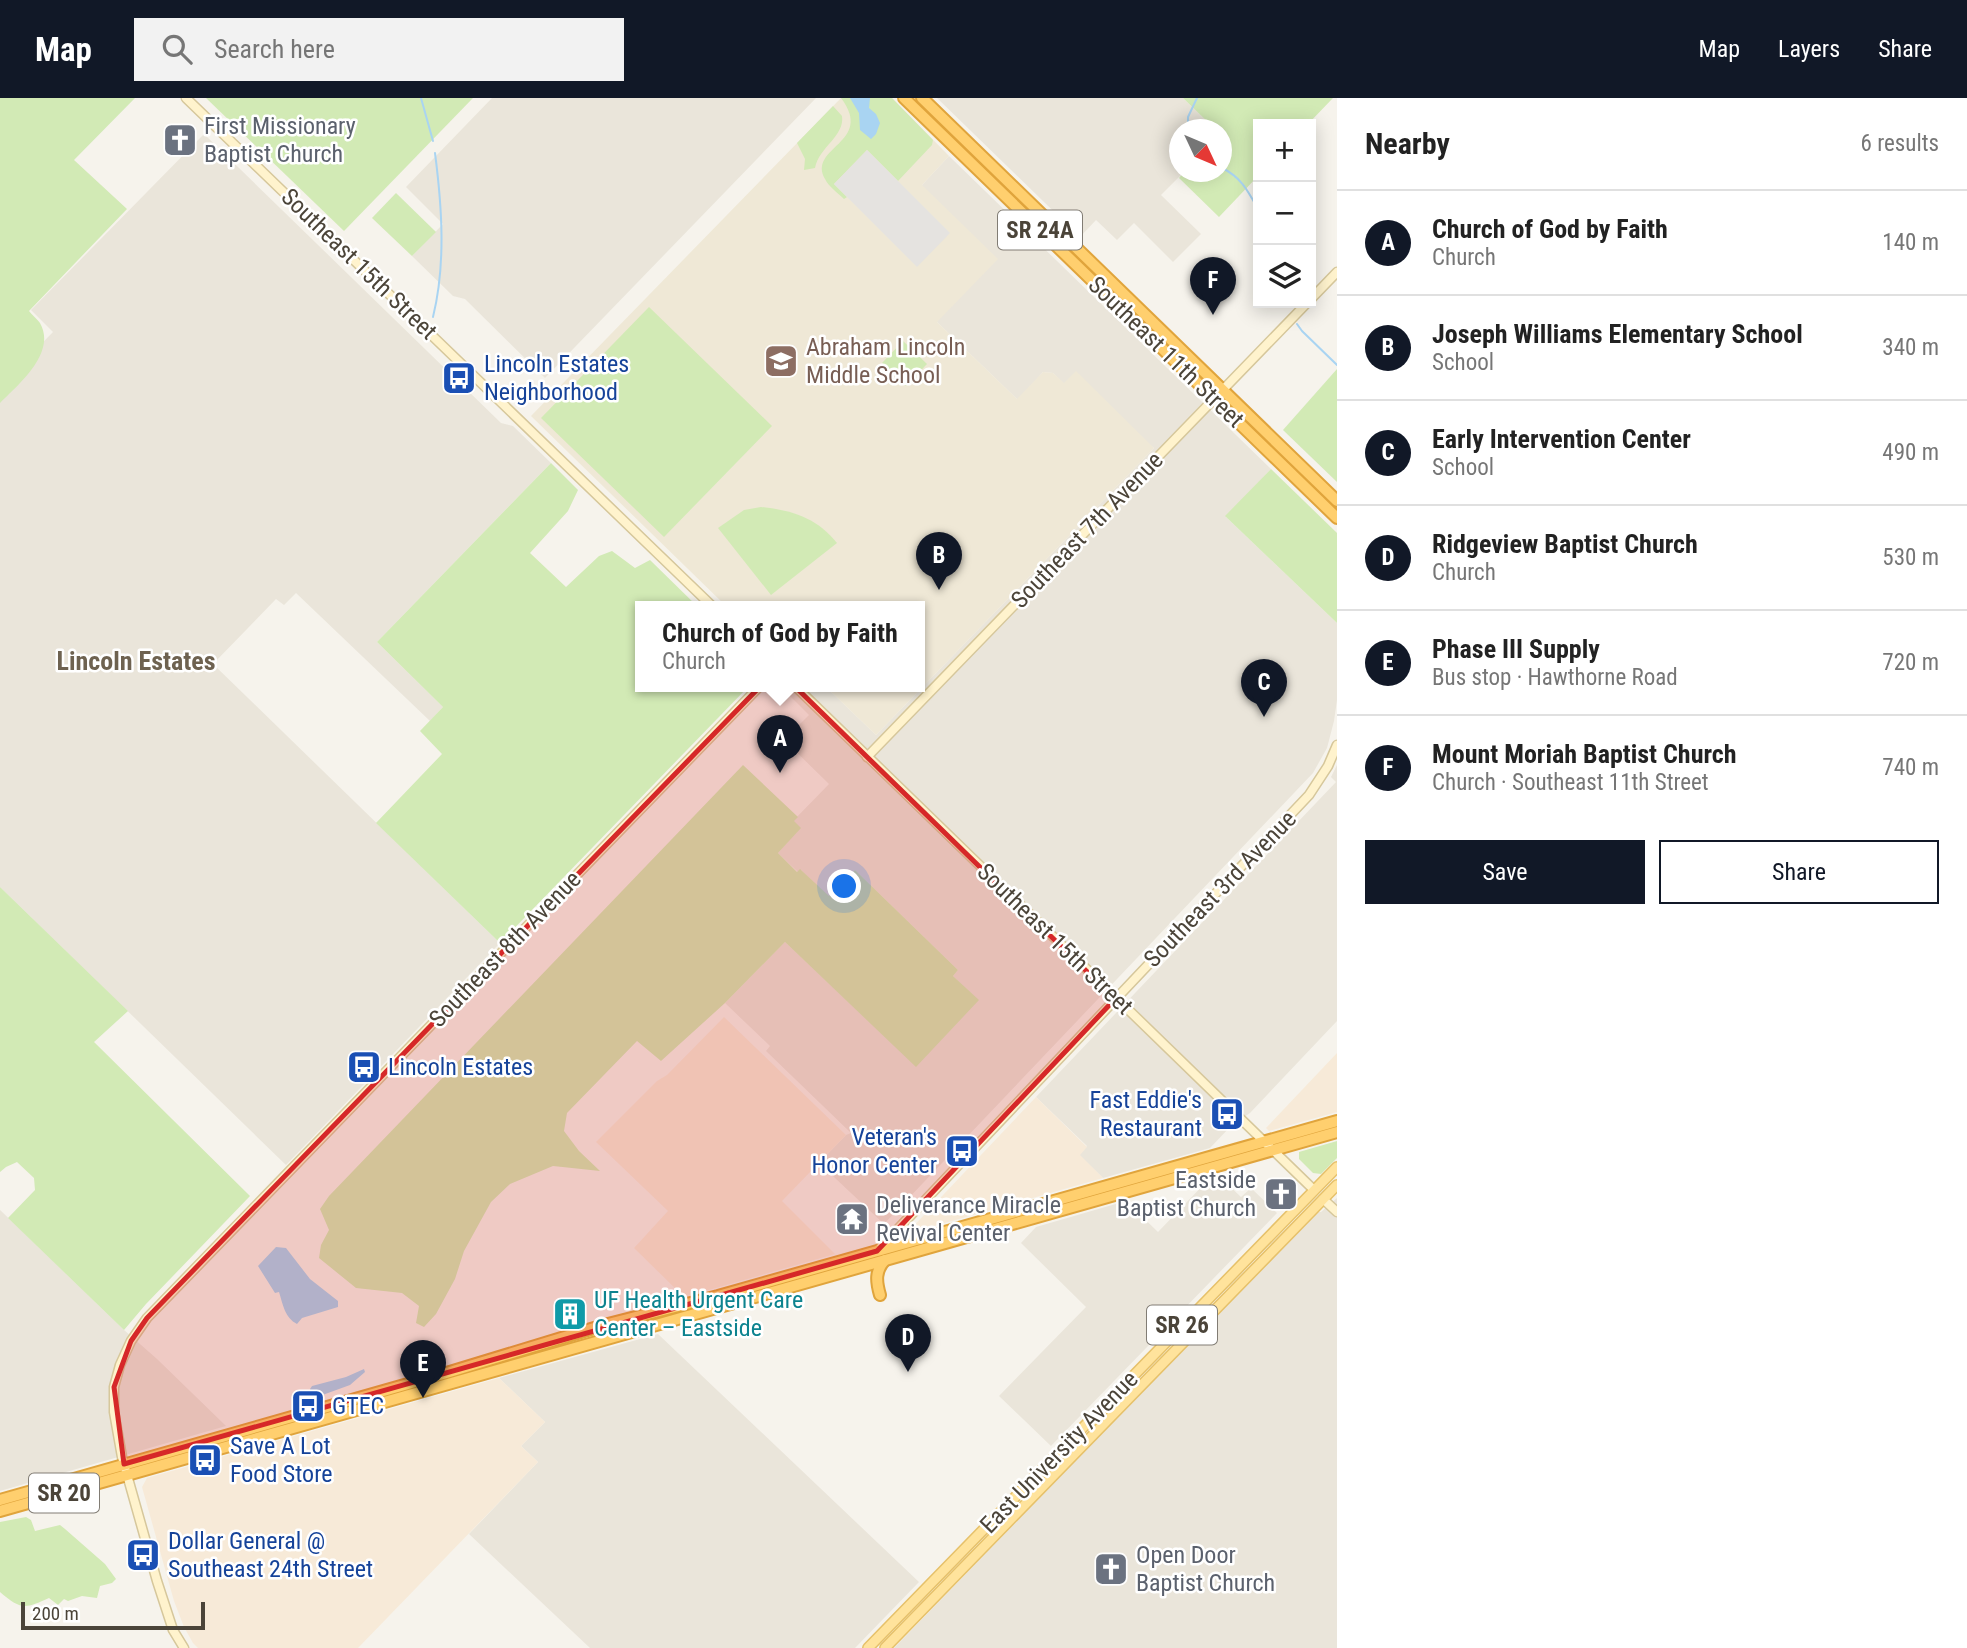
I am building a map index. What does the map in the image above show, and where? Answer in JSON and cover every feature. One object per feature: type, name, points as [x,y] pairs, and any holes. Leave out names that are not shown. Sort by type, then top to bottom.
[{"type":"highway","name":"Southeast 11th Street","points":[[904,98],[1337,518]]},
{"type":"highway","name":"Southeast 11th Street","points":[[922,98],[1337,501]]},
{"type":"highway","points":[[944,138],[953,129]]},
{"type":"highway","name":"SR 20","points":[[1269,1146],[1337,1121]]},
{"type":"highway","name":"SR 20","points":[[0,1511],[126,1470],[604,1325],[881,1255],[1269,1146],[1337,1132]]},
{"type":"highway","points":[[880,1295],[877,1276],[881,1255]]},
{"type":"highway","name":"SR 20","points":[[0,1500],[126,1470],[859,1267],[881,1255]]},
{"type":"main road","name":"East University Avenue","points":[[868,1648],[1337,1167]]},
{"type":"main road","name":"East University Avenue","points":[[885,1648],[1337,1185]]},
{"type":"main road","points":[[1314,1190],[1323,1199]]},
{"type":"main road","points":[[1225,1282],[1234,1290]]},
{"type":"main road","points":[[1138,1371],[1146,1379]]},
{"type":"main road","points":[[1051,1461],[1063,1465]]},
{"type":"main road","points":[[967,1547],[975,1554]]},
{"type":"main road","points":[[894,1621],[903,1629]]},
{"type":"street","name":"Southeast 15th Street","points":[[186,98],[707,601]]},
{"type":"street","points":[[1316,294],[1337,272]]},
{"type":"street","name":"Southeast 7th Avenue","points":[[867,757],[1302,308]]},
{"type":"street","name":"Southeast 8th Avenue","points":[[184,1648],[167,1614],[126,1470],[114,1412],[114,1387],[131,1341],[147,1318],[754,692]]},
{"type":"street","name":"Southeast 15th Street","points":[[801,692],[1314,1190]]},
{"type":"street","name":"Southeast 3rd Avenue","points":[[881,1255],[1115,999],[1309,795],[1328,766],[1337,745]]},
{"type":"street","points":[[1323,1199],[1337,1212]]},
{"type":"highlighted area","points":[[777,669],[1115,999],[877,1251],[124,1464],[114,1387],[131,1341],[147,1318]]},
{"type":"shaded area","points":[[492,98],[816,98],[545,378],[465,299],[453,296],[412,256],[443,224],[406,187]]},
{"type":"shaded area","name":"Abraham Lincoln Middle School","points":[[841,98],[892,98],[949,156],[922,185],[998,259],[937,322],[1017,399],[1043,372],[1053,373],[1064,383],[1076,371],[1154,448],[925,684],[925,601],[721,601],[531,416]]},
{"type":"shaded area","points":[[937,98],[1183,98],[1205,119],[1169,119],[1169,182],[1174,182],[1161,195],[1201,234],[1173,262],[1134,223],[1117,240],[1096,220],[1080,237]]},
{"type":"shaded area","points":[[204,134],[501,423],[513,426],[551,463],[377,642],[443,707],[430,721],[296,593],[284,605],[276,599],[213,664],[500,943],[286,1165],[0,887],[0,386],[53,332],[31,310]]},
{"type":"shaded area","points":[[867,150],[950,233],[917,267],[834,184]]},
{"type":"shaded area","points":[[949,156],[1271,469],[1226,517],[1337,623],[1337,700],[1327,748],[1313,773],[884,1224],[819,1163],[851,1133],[766,1051],[770,1046],[725,1003],[785,942],[916,1066],[978,1000],[953,976],[958,970],[855,870],[829,897],[801,870],[798,872],[778,853],[800,828],[793,821],[829,784],[784,740],[809,715],[786,692],[831,692],[876,735],[918,692],[925,692],[925,684],[1154,448],[1064,384],[1053,373],[1043,372],[1018,400],[937,322],[922,185]]},
{"type":"shaded area","name":"Abraham Lincoln Middle School","points":[[831,692],[918,692],[876,735]]},
{"type":"shaded area","points":[[1337,765],[1337,1021],[1250,1113],[1231,1126],[1210,1148],[1103,1178],[1079,1155],[1087,1146],[1036,1097],[1336,782],[1331,777]]},
{"type":"shaded area","points":[[724,1017],[846,1135],[782,1201],[835,1254],[684,1297],[634,1248],[668,1211],[596,1142]]},
{"type":"shaded area","points":[[1337,1053],[1337,1112],[1269,1131],[1266,1128]]},
{"type":"shaded area","points":[[1036,1097],[1087,1147],[1080,1155],[1103,1178],[906,1234]]},
{"type":"shaded area","points":[[1218,1175],[1241,1197],[1251,1188],[1277,1213],[1051,1446],[999,1396],[1086,1307],[1021,1243],[1036,1227],[1126,1201],[1158,1232],[1211,1177]]},
{"type":"shaded area","points":[[1337,1198],[1337,1648],[894,1648],[1317,1212],[1321,1212]]},
{"type":"shaded area","points":[[0,1210],[124,1330],[226,1426],[0,1491]]},
{"type":"shaded area","points":[[658,1334],[919,1582],[855,1648],[590,1648],[469,1534],[538,1462],[521,1446],[545,1422],[499,1378]]},
{"type":"shaded area","points":[[499,1378],[545,1422],[521,1446],[538,1462],[358,1648],[198,1648],[193,1643],[174,1601],[142,1487],[147,1478]]},
{"type":"green space","points":[[0,98],[135,98],[74,160],[127,209],[29,311],[40,323],[44,334],[40,357],[25,378],[0,403]]},
{"type":"green space","points":[[206,98],[473,98],[344,231]]},
{"type":"green space","points":[[841,98],[892,98],[933,140],[932,145],[898,181],[867,150],[834,184],[847,197],[844,199],[827,182],[822,168],[825,159],[846,135],[850,125],[849,113]]},
{"type":"green space","points":[[1183,98],[1333,98],[1313,119],[1253,119],[1253,181],[1219,217],[1183,182],[1232,182],[1232,119],[1205,119]]},
{"type":"green space","points":[[833,106],[842,116],[840,130],[821,154],[815,168],[804,170],[805,159],[797,143]]},
{"type":"green space","points":[[396,193],[436,232],[412,256],[372,218]]},
{"type":"green space","points":[[649,307],[772,426],[664,537],[541,418]]},
{"type":"green space","points":[[903,341],[927,364],[906,386],[882,363]]},
{"type":"green space","points":[[1337,369],[1337,482],[1283,430]]},
{"type":"green space","points":[[551,463],[578,490],[568,511],[530,553],[566,587],[599,556],[612,551],[635,568],[650,560],[692,601],[635,601],[635,692],[743,692],[500,943],[376,823],[442,754],[420,731],[443,707],[377,642]]},
{"type":"green space","points":[[1271,469],[1337,533],[1337,623],[1225,516]]},
{"type":"green space","points":[[761,507],[783,510],[812,521],[837,543],[771,595],[718,528],[744,510]]},
{"type":"green space","points":[[743,765],[798,817],[794,821],[801,828],[778,853],[797,872],[800,869],[829,896],[855,870],[958,970],[953,976],[979,1000],[916,1067],[785,942],[725,1003],[661,1061],[637,1041],[567,1113],[564,1131],[579,1151],[600,1171],[553,1166],[510,1184],[491,1202],[464,1251],[455,1279],[436,1314],[424,1327],[416,1323],[419,1306],[402,1293],[356,1288],[319,1258],[321,1245],[329,1230],[320,1209],[329,1196]]},
{"type":"green space","points":[[0,887],[128,1011],[94,1042],[250,1196],[124,1330],[8,1218],[35,1190],[34,1178],[17,1162],[0,1172]]},
{"type":"green space","points":[[1337,1141],[1337,1158],[1321,1174],[1313,1173],[1299,1159],[1299,1152]]},
{"type":"green space","points":[[26,1517],[31,1520],[35,1531],[60,1525],[105,1564],[116,1579],[100,1586],[97,1598],[82,1596],[68,1601],[64,1599],[58,1605],[49,1598],[28,1606],[13,1602],[0,1592],[0,1522]]},
{"type":"water","points":[[850,98],[870,98],[869,108],[880,123],[871,139],[860,130],[859,113]]},
{"type":"water","points":[[276,1247],[286,1248],[310,1279],[338,1301],[338,1307],[302,1318],[297,1324],[290,1318],[279,1292],[275,1293],[258,1266]]},
{"type":"water","points":[[364,1369],[365,1372],[350,1385],[317,1397],[312,1395],[312,1386]]},
{"type":"waterway","points":[[421,98],[433,141]]},
{"type":"waterway","points":[[1188,119],[1197,98]]},
{"type":"waterway","points":[[433,317],[440,277],[442,235],[435,153]]},
{"type":"waterway","points":[[1232,174],[1253,200]]},
{"type":"waterway","points":[[1297,324],[1337,365]]},
{"type":"place","name":"First Missionary Baptist Church","points":[[180,140]]},
{"type":"place","name":"Mount Moriah Baptist Church","points":[[1213,315]]},
{"type":"place","name":"Abraham Lincoln Middle School","points":[[781,361]]},
{"type":"place","name":"Lincoln Estates Neighborhood","points":[[459,378]]},
{"type":"place","name":"Joseph Williams Elementary School","points":[[939,590]]},
{"type":"place","name":"Early Intervention Center","points":[[1264,717]]},
{"type":"place","name":"Church of God by Faith","points":[[780,773]]},
{"type":"place","name":"Lincoln Estates","points":[[364,1067]]},
{"type":"place","name":"Fast Eddie's Restaurant","points":[[1227,1114]]},
{"type":"place","name":"Veteran's Honor Center","points":[[962,1151]]},
{"type":"place","name":"Eastside Baptist Church","points":[[1281,1194]]},
{"type":"place","name":"Deliverance Miracle Revival Center","points":[[852,1219]]},
{"type":"place","name":"UF Health Urgent Care Center – Eastside","points":[[570,1314]]},
{"type":"place","name":"Ridgeview Baptist Church","points":[[908,1372]]},
{"type":"place","name":"Phase III Supply","points":[[423,1398]]},
{"type":"place","name":"GTEC","points":[[308,1406]]},
{"type":"place","name":"Save A Lot Food Store","points":[[205,1460]]},
{"type":"place","name":"Dollar General @ Southeast 24th Street","points":[[143,1555]]},
{"type":"place","name":"Open Door Baptist Church","points":[[1111,1569]]},
{"type":"district","name":"Lincoln Estates","points":[[136,661]]}]
